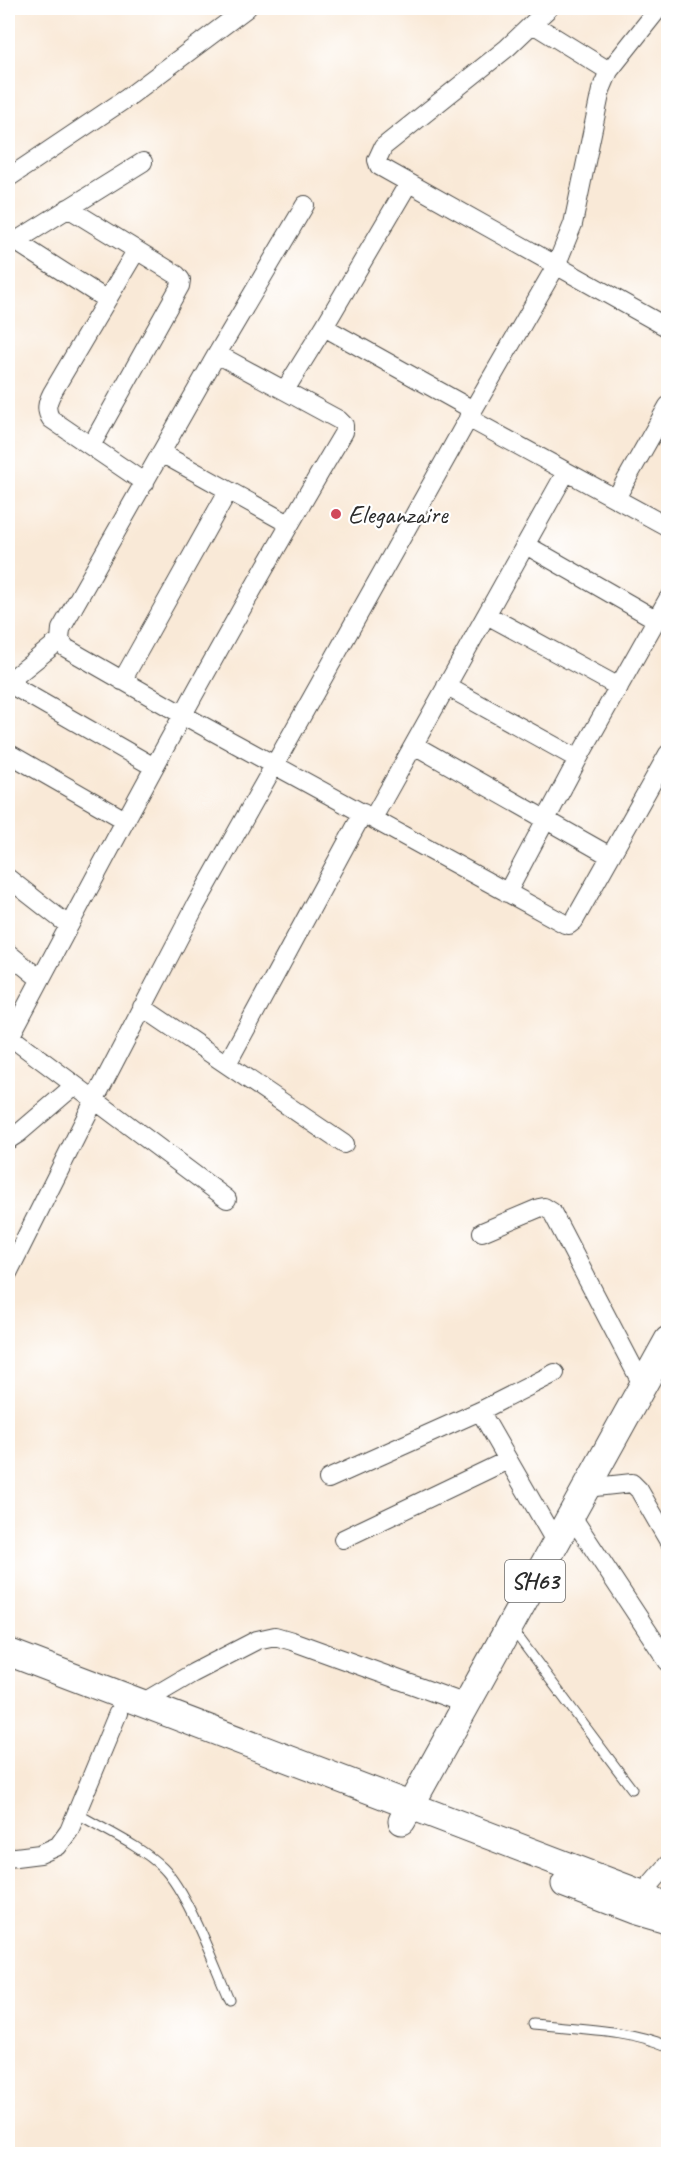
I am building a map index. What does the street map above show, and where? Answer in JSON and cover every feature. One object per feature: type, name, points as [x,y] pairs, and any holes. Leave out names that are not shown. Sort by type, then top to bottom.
[{"type":"main road","name":"SH63","points":[[405,1813],[669,1340]]},
{"type":"main road","points":[[8,1652],[130,1708],[405,1813],[642,1894],[669,1908]]},
{"type":"main road","points":[[8,1671],[130,1708]]},
{"type":"main road","points":[[405,1813],[633,1910],[669,1920]]},
{"type":"street","points":[[8,178],[127,98],[247,8]]},
{"type":"street","points":[[549,8],[507,48],[383,147],[377,160],[379,166],[669,328]]},
{"type":"street","points":[[8,1272],[142,1007],[274,765],[556,266],[573,224],[601,90],[609,71],[659,8]]},
{"type":"street","points":[[532,24],[609,71]]},
{"type":"street","points":[[107,300],[11,244],[143,162]]},
{"type":"street","points":[[285,390],[408,184]]},
{"type":"street","points":[[305,206],[217,354],[61,629],[60,640],[66,648],[183,716],[569,925],[574,921],[669,754]]},
{"type":"street","points":[[68,208],[177,275],[181,280],[180,286],[91,446]]},
{"type":"street","points":[[136,251],[47,403],[47,412],[51,419],[145,483]]},
{"type":"street","points":[[324,327],[566,472],[669,527]]},
{"type":"street","points":[[217,354],[339,420],[344,425],[344,432],[289,524],[154,767],[9,1036],[227,1199]]},
{"type":"street","points":[[616,498],[661,440],[669,406]]},
{"type":"street","points":[[161,453],[289,524]]},
{"type":"street","points":[[227,1064],[368,816],[414,745],[566,472]]},
{"type":"street","points":[[122,681],[228,490]]},
{"type":"street","points":[[526,545],[657,620]]},
{"type":"street","points":[[507,893],[578,759],[669,598]]},
{"type":"street","points":[[487,615],[619,687]]},
{"type":"street","points":[[60,640],[8,683],[154,767]]},
{"type":"street","points":[[446,686],[578,759]]},
{"type":"street","points":[[414,745],[610,856]]},
{"type":"street","points":[[11,760],[125,820]]},
{"type":"street","points":[[8,878],[68,925]]},
{"type":"street","points":[[8,953],[40,979]]},
{"type":"street","points":[[142,1007],[344,1144]]},
{"type":"street","points":[[8,1140],[75,1085]]},
{"type":"street","points":[[482,1232],[539,1208],[549,1209],[643,1386]]},
{"type":"street","points":[[328,1479],[480,1411],[555,1373]]},
{"type":"street","points":[[480,1411],[556,1543]]},
{"type":"street","points":[[343,1539],[508,1460]]},
{"type":"street","points":[[586,1488],[632,1483],[639,1490],[669,1540]]},
{"type":"street","points":[[571,1515],[669,1662]]},
{"type":"street","points":[[8,1858],[40,1854],[58,1846],[78,1814],[130,1708],[258,1640],[275,1636],[292,1641],[466,1704]]},
{"type":"street","points":[[642,1894],[669,1864]]},
{"type":"lane","points":[[510,1626],[632,1789]]},
{"type":"lane","points":[[78,1814],[143,1852],[164,1869],[181,1894],[229,2000]]},
{"type":"lane","points":[[533,2024],[624,2034],[651,2039],[669,2046]]},
{"type":"place","name":"Eleganzaire","points":[[336,514]]}]
